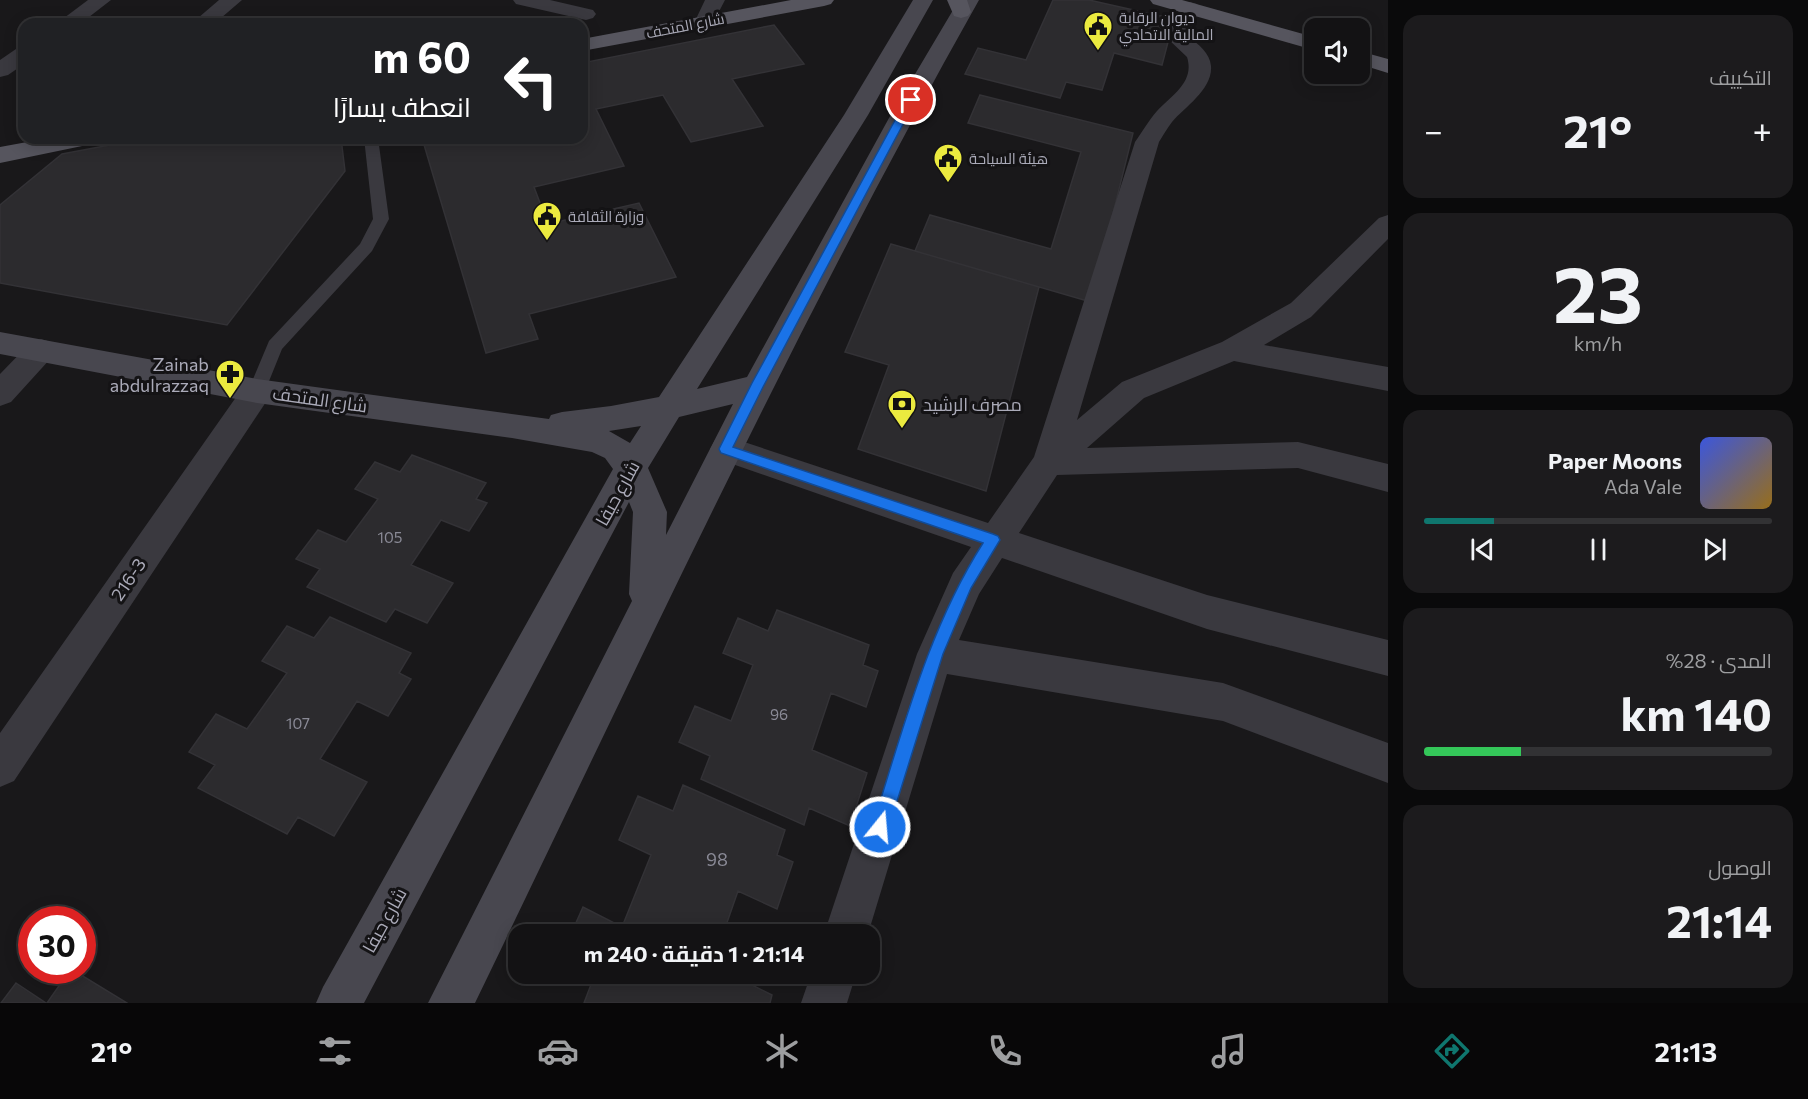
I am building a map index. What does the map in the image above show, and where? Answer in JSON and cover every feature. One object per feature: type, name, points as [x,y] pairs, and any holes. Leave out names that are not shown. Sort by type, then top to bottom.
[{"type":"main road","name":"شارع المتحف","points":[[588,44],[824,0]]},
{"type":"main road","name":"شارع حيفا","points":[[339,1003],[631,466],[856,115],[923,0]]},
{"type":"main road","points":[[451,1003],[757,387],[962,4]]},
{"type":"main road","points":[[1175,4],[1304,41]]},
{"type":"main road","points":[[1370,60],[1388,66]]},
{"type":"main road","points":[[0,155],[44,144]]},
{"type":"main road","name":"شارع المتحف","points":[[0,343],[256,391],[512,425],[597,440],[616,448],[631,466]]},
{"type":"main road","points":[[512,425],[592,422],[757,387]]},
{"type":"main road","points":[[631,466],[650,512],[646,607]]},
{"type":"street","points":[[75,18],[101,0]]},
{"type":"street","points":[[209,18],[232,0]]},
{"type":"street","points":[[523,0],[593,7],[588,38]]},
{"type":"street","points":[[705,21],[714,0]]},
{"type":"street","points":[[1048,462],[1147,142],[1166,116],[1185,98],[1197,80],[1200,67],[1199,58],[1179,38],[1175,4]]},
{"type":"street","points":[[0,70],[18,58]]},
{"type":"street","points":[[849,924],[935,654],[965,584],[1048,462],[1133,390],[1232,350],[1301,310],[1388,224]]},
{"type":"street","points":[[0,394],[41,350]]},
{"type":"street","points":[[1232,350],[1388,380]]},
{"type":"street","name":"216-3","points":[[0,767],[256,391]]},
{"type":"street","points":[[726,449],[1207,612],[1388,658]]},
{"type":"street","points":[[1048,462],[1298,454],[1388,478]]},
{"type":"street","points":[[935,654],[1223,702],[1388,763]]},
{"type":"street","points":[[824,1003],[831,984]]},
{"type":"lane","points":[[256,391],[275,346],[366,247],[381,219],[372,144]]},
{"type":"building","name":"ديوان الرقابة المالية الاتحادي","points":[[1053,0],[1089,0],[1174,19],[1162,65],[1114,53],[1102,90],[1066,82],[1060,98],[965,74],[978,48],[1026,60]]},
{"type":"building","points":[[774,25],[804,64],[732,79],[763,126],[691,142],[663,95],[596,109],[624,166],[534,187],[548,224],[639,203],[676,277],[529,314],[538,339],[486,353],[424,144],[588,144],[588,62]]},
{"type":"building","points":[[980,95],[1133,133],[1091,302],[915,251],[930,215],[1051,249],[1081,152],[968,123]]},
{"type":"building","points":[[115,144],[342,144],[345,171],[227,325],[0,283],[0,205],[62,154]]},
{"type":"building","points":[[891,244],[1039,287],[986,491],[858,449],[889,365],[845,352]]},
{"type":"building","points":[[412,455],[486,483],[476,499],[487,503],[469,531],[441,520],[411,565],[453,583],[427,623],[395,609],[386,622],[307,587],[320,569],[296,559],[318,530],[346,542],[378,499],[355,489],[375,462],[400,472]]},
{"type":"building","points":[[777,610],[869,645],[863,665],[878,671],[866,707],[831,693],[812,750],[867,773],[850,826],[809,808],[804,825],[701,779],[710,756],[679,742],[695,706],[731,721],[753,665],[723,653],[738,618],[768,631]]},
{"type":"building","points":[[330,617],[411,653],[399,673],[411,679],[388,716],[357,701],[320,759],[367,782],[334,836],[298,817],[287,834],[198,788],[215,765],[189,752],[216,714],[247,729],[287,673],[262,661],[287,626],[314,638]]},
{"type":"building","points":[[683,785],[785,830],[777,855],[793,862],[777,909],[738,891],[726,924],[623,924],[651,855],[619,840],[638,796],[673,811]]},
{"type":"building","points":[[583,907],[616,924],[575,924]]},
{"type":"building","points":[[16,983],[46,1003],[1,1003]]},
{"type":"building","points":[[60,984],[96,984],[127,1003],[47,1003]]},
{"type":"building","points":[[591,984],[750,984],[772,995],[770,1003],[584,1003]]},
{"type":"place","name":"ديوان الرقابة المالية الاتحادي","points":[[1098,52]]},
{"type":"place","name":"هيئة السياحة","points":[[948,184]]},
{"type":"place","name":"وزارة الثقافة","points":[[547,242]]},
{"type":"place","name":"Zainab abdulrazzaq","points":[[230,400]]},
{"type":"place","name":"مصرف الرشيد","points":[[902,430]]},
{"type":"route","points":[[880,827],[935,654],[965,584],[993,540],[726,449],[911,100]]}]
